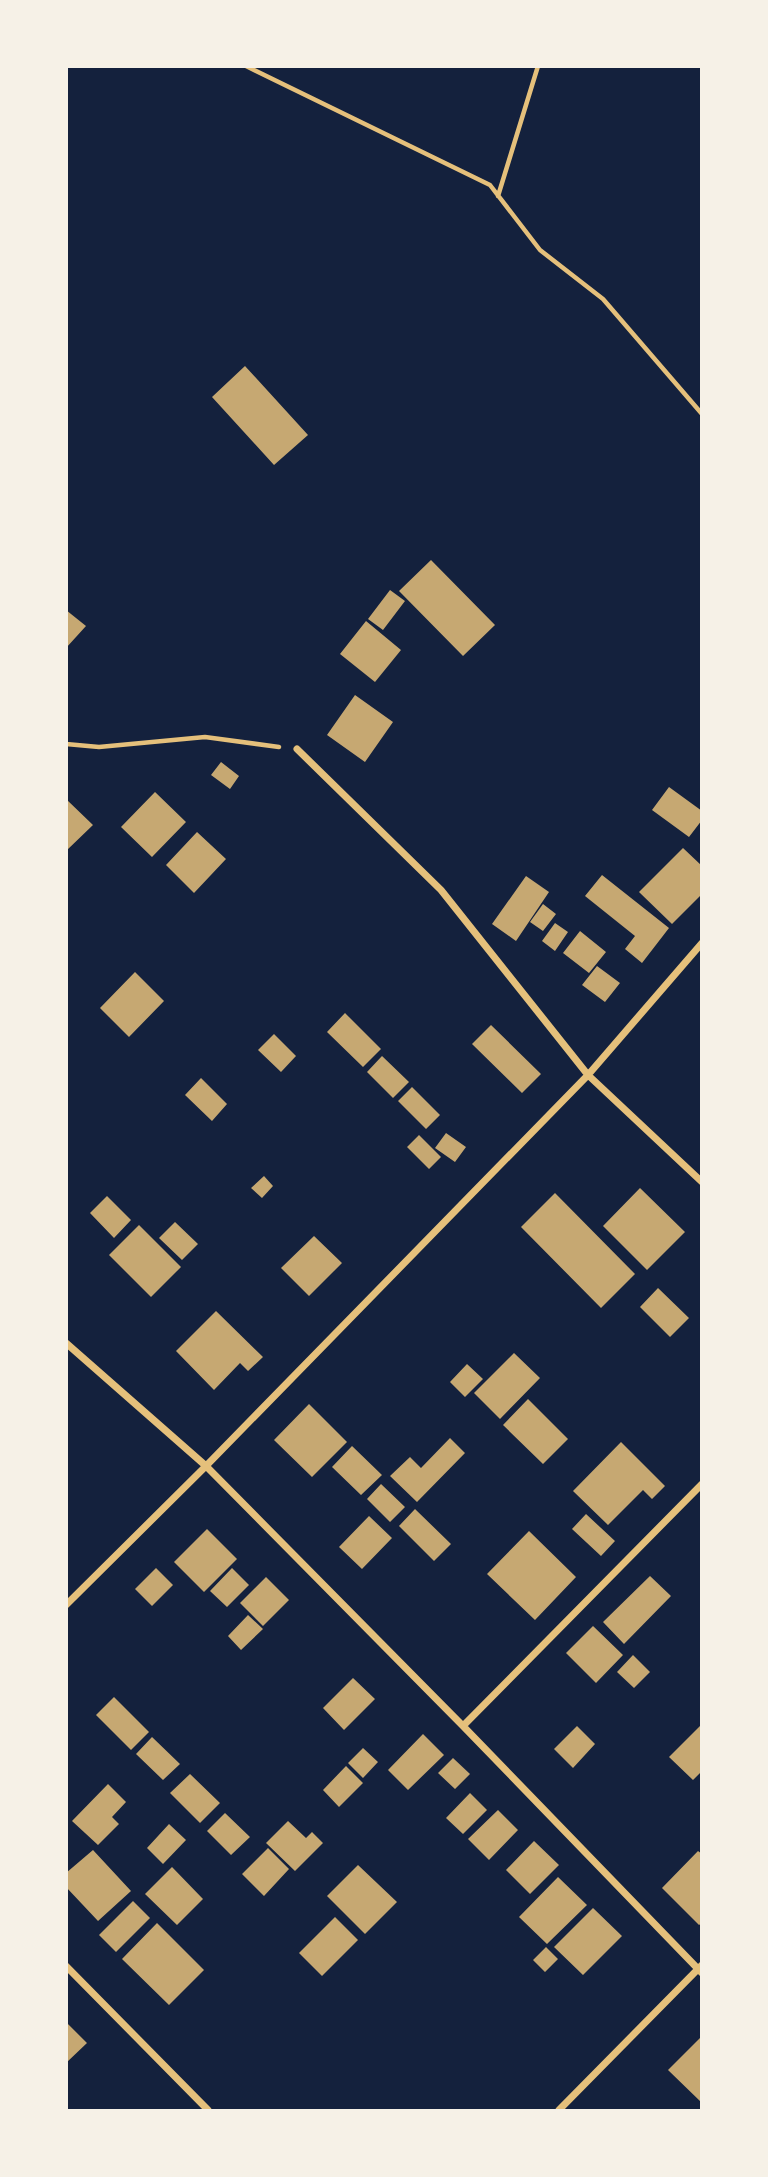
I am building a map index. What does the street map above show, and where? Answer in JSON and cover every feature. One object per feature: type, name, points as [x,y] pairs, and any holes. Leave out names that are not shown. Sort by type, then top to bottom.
[{"type":"street","points":[[297,749],[441,890],[588,1075],[702,1182]]},
{"type":"street","points":[[66,1605],[206,1466],[588,1075],[702,943]]},
{"type":"street","points":[[66,1342],[206,1466],[700,1969],[559,2110]]},
{"type":"street","points":[[463,1726],[702,1484]]},
{"type":"street","points":[[66,1966],[208,2110]]},
{"type":"path","points":[[246,66],[489,185],[540,250],[603,299],[702,414]]},
{"type":"path","points":[[498,197],[538,66]]},
{"type":"path","points":[[66,744],[99,747],[205,737],[297,749]]},
{"type":"building","points":[[245,366],[308,435],[274,465],[212,397]]},
{"type":"building","points":[[431,560],[495,625],[463,656],[399,591]]},
{"type":"building","points":[[390,590],[405,601],[383,630],[368,619]]},
{"type":"building","points":[[66,610],[86,626],[66,648]]},
{"type":"building","points":[[366,621],[401,650],[375,682],[340,654]]},
{"type":"building","points":[[355,695],[393,722],[365,762],[327,735]]},
{"type":"building","points":[[221,762],[239,776],[230,789],[211,775]]},
{"type":"building","points":[[669,787],[702,811],[702,820],[689,837],[652,810]]},
{"type":"building","points":[[155,792],[186,822],[152,857],[121,827]]},
{"type":"building","points":[[66,799],[93,825],[66,851]]},
{"type":"building","points":[[197,832],[226,859],[194,893],[166,865]]},
{"type":"building","points":[[683,848],[702,866],[702,894],[672,924],[639,892]]},
{"type":"building","points":[[602,875],[669,928],[642,963],[625,949],[635,936],[585,896]]},
{"type":"building","points":[[526,876],[549,892],[516,941],[492,924]]},
{"type":"building","points":[[543,904],[556,914],[543,931],[530,922]]},
{"type":"building","points":[[555,923],[568,932],[555,951],[542,941]]},
{"type":"building","points":[[580,931],[606,952],[589,973],[563,953]]},
{"type":"building","points":[[597,966],[620,983],[605,1002],[582,985]]},
{"type":"building","points":[[135,972],[164,1001],[129,1037],[100,1008]]},
{"type":"building","points":[[345,1013],[381,1049],[363,1067],[327,1032]]},
{"type":"building","points":[[491,1025],[541,1074],[522,1093],[472,1044]]},
{"type":"building","points":[[274,1034],[296,1056],[281,1072],[258,1050]]},
{"type":"building","points":[[382,1056],[409,1082],[393,1098],[367,1072]]},
{"type":"building","points":[[201,1078],[227,1104],[212,1121],[185,1095]]},
{"type":"building","points":[[412,1087],[440,1115],[426,1129],[398,1101]]},
{"type":"building","points":[[446,1133],[466,1147],[455,1162],[435,1148]]},
{"type":"building","points":[[419,1135],[441,1157],[429,1169],[407,1147]]},
{"type":"building","points":[[264,1176],[273,1186],[262,1198],[251,1188]]},
{"type":"building","points":[[640,1188],[685,1232],[647,1270],[603,1226]]},
{"type":"building","points":[[555,1193],[635,1274],[601,1308],[521,1227]]},
{"type":"building","points":[[107,1196],[131,1220],[114,1238],[90,1213]]},
{"type":"building","points":[[175,1222],[198,1244],[182,1260],[159,1238]]},
{"type":"building","points":[[139,1225],[181,1267],[151,1297],[109,1255]]},
{"type":"building","points":[[314,1236],[342,1263],[309,1296],[281,1268]]},
{"type":"building","points":[[658,1288],[689,1318],[670,1337],[640,1307]]},
{"type":"building","points":[[216,1311],[263,1357],[248,1371],[240,1363],[214,1390],[176,1351]]},
{"type":"building","points":[[514,1353],[540,1378],[500,1419],[474,1393]]},
{"type":"building","points":[[467,1364],[483,1379],[465,1397],[450,1382]]},
{"type":"building","points":[[528,1399],[568,1439],[543,1464],[503,1425]]},
{"type":"building","points":[[309,1404],[347,1442],[312,1477],[274,1440]]},
{"type":"building","points":[[450,1438],[465,1453],[417,1502],[390,1476],[410,1457],[421,1468]]},
{"type":"building","points":[[621,1442],[665,1486],[652,1499],[643,1490],[608,1525],[573,1491]]},
{"type":"building","points":[[352,1446],[382,1475],[361,1495],[332,1467]]},
{"type":"building","points":[[381,1484],[405,1507],[390,1522],[367,1499]]},
{"type":"building","points":[[415,1509],[451,1544],[434,1561],[399,1526]]},
{"type":"building","points":[[586,1514],[615,1541],[601,1556],[572,1529]]},
{"type":"building","points":[[369,1516],[392,1538],[362,1569],[339,1547]]},
{"type":"building","points":[[207,1529],[237,1559],[204,1592],[174,1562]]},
{"type":"building","points":[[529,1531],[576,1577],[535,1620],[487,1574]]},
{"type":"building","points":[[156,1568],[173,1585],[152,1606],[135,1589]]},
{"type":"building","points":[[232,1568],[249,1585],[227,1607],[210,1591]]},
{"type":"building","points":[[650,1576],[671,1596],[624,1644],[603,1622]]},
{"type":"building","points":[[266,1577],[289,1600],[263,1626],[240,1603]]},
{"type":"building","points":[[248,1615],[263,1629],[241,1650],[228,1636]]},
{"type":"building","points":[[593,1626],[623,1655],[596,1683],[566,1653]]},
{"type":"building","points":[[633,1655],[650,1672],[634,1688],[617,1672]]},
{"type":"building","points":[[353,1678],[375,1699],[344,1730],[323,1708]]},
{"type":"building","points":[[114,1697],[149,1732],[131,1750],[96,1715]]},
{"type":"building","points":[[702,1724],[702,1771],[693,1780],[669,1757]]},
{"type":"building","points":[[577,1726],[595,1744],[573,1768],[554,1749]]},
{"type":"building","points":[[423,1734],[444,1755],[408,1790],[388,1770]]},
{"type":"building","points":[[152,1737],[180,1764],[163,1780],[136,1754]]},
{"type":"building","points":[[363,1748],[378,1762],[363,1778],[348,1763]]},
{"type":"building","points":[[453,1758],[470,1774],[455,1789],[438,1773]]},
{"type":"building","points":[[346,1766],[363,1783],[339,1807],[323,1790]]},
{"type":"building","points":[[190,1774],[220,1803],[200,1823],[170,1793]]},
{"type":"building","points":[[108,1784],[126,1802],[112,1817],[119,1824],[98,1845],[72,1821]]},
{"type":"building","points":[[470,1793],[487,1810],[463,1834],[446,1818]]},
{"type":"building","points":[[498,1810],[518,1830],[489,1860],[468,1839]]},
{"type":"building","points":[[225,1813],[250,1837],[231,1855],[207,1831]]},
{"type":"building","points":[[288,1821],[306,1838],[312,1832],[323,1843],[295,1871],[266,1843]]},
{"type":"building","points":[[169,1824],[186,1840],[163,1864],[147,1848]]},
{"type":"building","points":[[534,1841],[559,1865],[530,1894],[506,1870]]},
{"type":"building","points":[[268,1848],[289,1869],[264,1896],[242,1874]]},
{"type":"building","points":[[93,1850],[131,1891],[98,1921],[66,1887],[66,1873]]},
{"type":"building","points":[[698,1851],[702,1854],[702,1923],[699,1925],[662,1888]]},
{"type":"building","points":[[358,1865],[397,1902],[365,1934],[327,1896]]},
{"type":"building","points":[[172,1867],[203,1899],[177,1925],[145,1894]]},
{"type":"building","points":[[558,1877],[587,1905],[547,1944],[519,1917]]},
{"type":"building","points":[[133,1901],[150,1918],[116,1952],[99,1935]]},
{"type":"building","points":[[593,1908],[622,1936],[583,1975],[554,1947]]},
{"type":"building","points":[[335,1917],[358,1940],[322,1976],[299,1953]]},
{"type":"building","points":[[157,1923],[204,1970],[169,2005],[122,1959]]},
{"type":"building","points":[[546,1947],[558,1959],[545,1972],[533,1960]]},
{"type":"building","points":[[66,2022],[87,2043],[66,2063]]},
{"type":"building","points":[[702,2036],[702,2103],[668,2070]]}]
